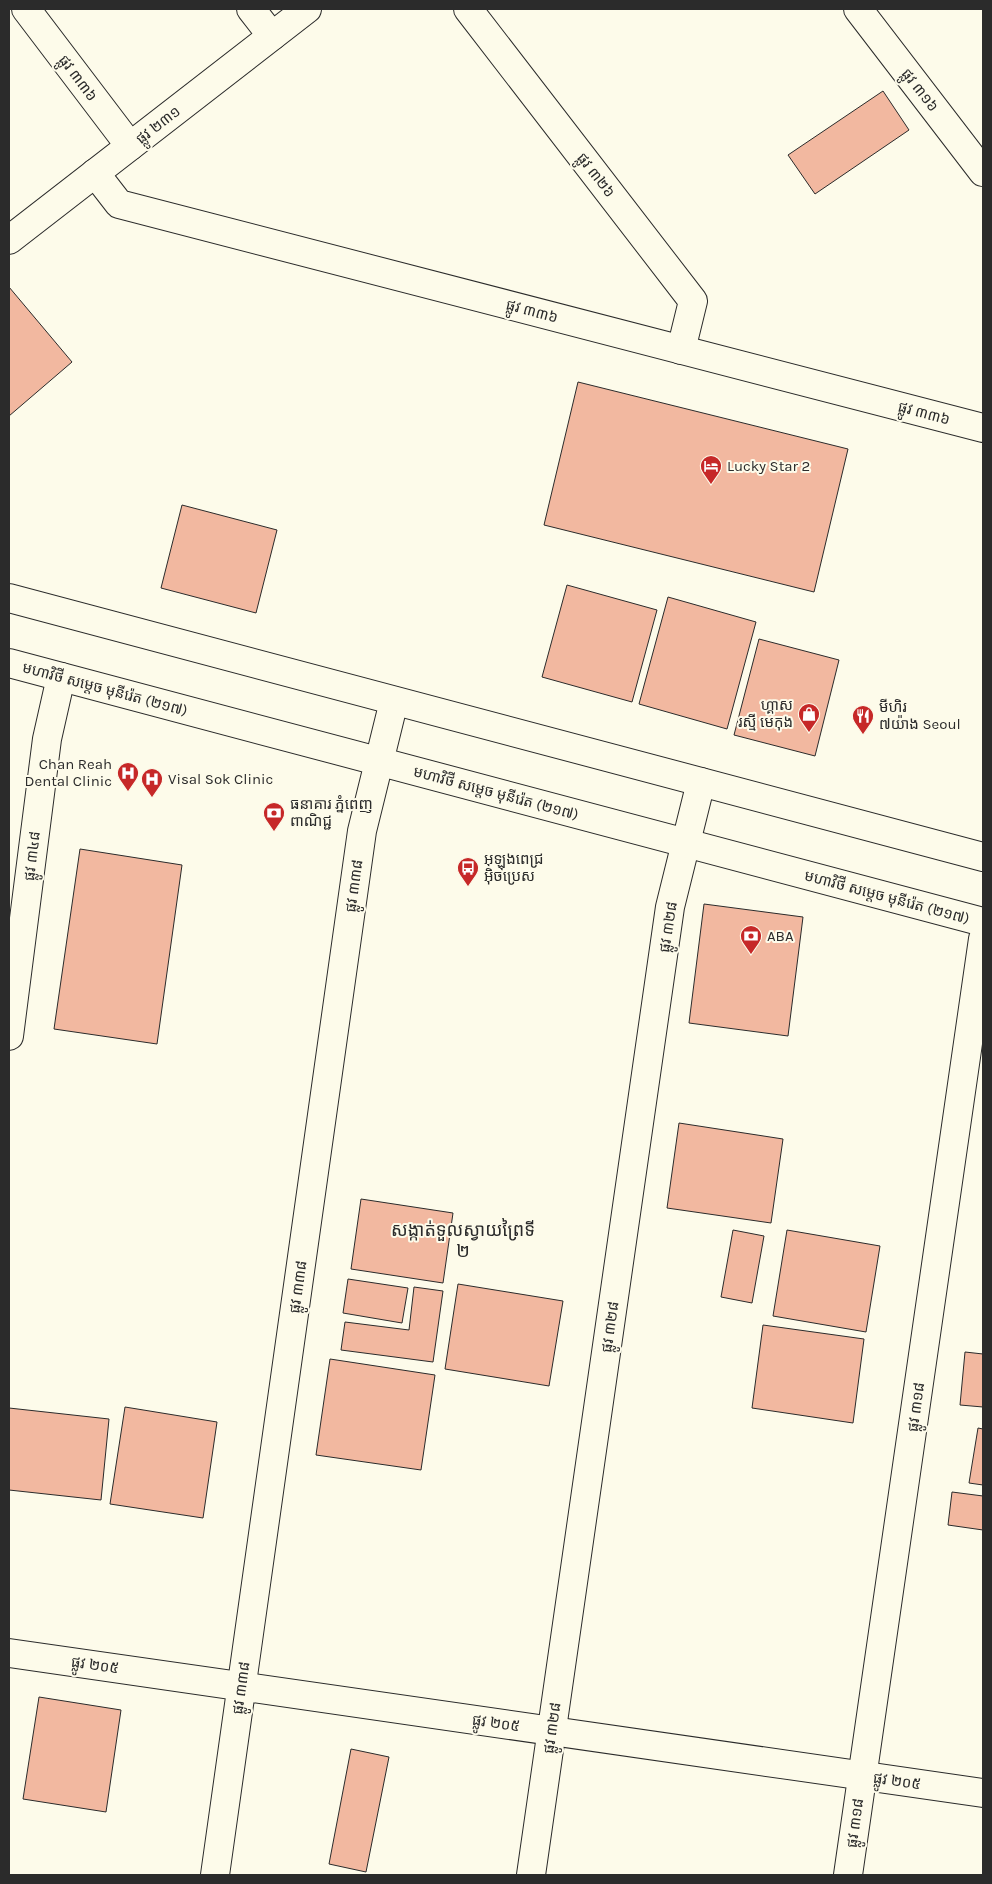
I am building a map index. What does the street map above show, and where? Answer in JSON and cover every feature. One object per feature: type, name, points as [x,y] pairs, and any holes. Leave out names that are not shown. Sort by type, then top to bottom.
[{"type":"street","name":"ផ្លូវ ៣៣៦","points":[[26,9],[130,146]]},
{"type":"street","points":[[251,9],[272,36]]},
{"type":"street","name":"ផ្លូវ ២៣១","points":[[9,240],[307,9]]},
{"type":"street","name":"ផ្លូវ ៣២៦","points":[[468,9],[693,301],[681,350]]},
{"type":"street","name":"ផ្លូវ ៣១៦","points":[[858,9],[983,172]]},
{"type":"street","name":"ផ្លូវ ៣៣៦","points":[[95,173],[119,204],[983,428]]},
{"type":"street","points":[[9,598],[983,857]]},
{"type":"street","name":"មហាវិថី សម្តេច មុនីរ៉េត (២១៧)","points":[[9,663],[983,922]]},
{"type":"street","name":"ផ្លូវ ៣៤៨","points":[[9,1036],[47,739],[61,677]]},
{"type":"street","name":"ផ្លូវ ៣៣៨","points":[[215,1875],[362,832],[394,701]]},
{"type":"street","name":"ផ្លូវ ៣២៨","points":[[531,1875],[670,908],[701,782]]},
{"type":"street","name":"ផ្លូវ ៣១៨","points":[[848,1875],[983,939]]},
{"type":"street","name":"ផ្លូវ ២០៥","points":[[9,1653],[983,1793]]},
{"type":"building","points":[[883,91],[909,130],[815,194],[788,155]]},
{"type":"building","points":[[9,287],[72,362],[9,416]]},
{"type":"building","points":[[578,382],[848,449],[814,592],[544,525]]},
{"type":"building","points":[[182,505],[277,530],[256,613],[161,588]]},
{"type":"building","points":[[567,585],[657,610],[632,702],[542,677]]},
{"type":"building","points":[[668,597],[756,622],[727,729],[639,704]]},
{"type":"building","points":[[759,639],[839,660],[815,756],[734,735]]},
{"type":"building","points":[[80,849],[182,865],[157,1044],[54,1029]]},
{"type":"building","points":[[704,904],[803,917],[788,1036],[689,1023]]},
{"type":"building","points":[[679,1123],[783,1139],[771,1223],[667,1208]]},
{"type":"building","points":[[361,1199],[453,1213],[443,1283],[351,1269]]},
{"type":"building","points":[[733,1230],[764,1236],[752,1303],[721,1297]]},
{"type":"building","points":[[787,1230],[880,1246],[866,1332],[773,1316]]},
{"type":"building","points":[[348,1279],[408,1288],[402,1323],[343,1313]]},
{"type":"building","points":[[458,1284],[563,1301],[549,1386],[445,1369]]},
{"type":"building","points":[[414,1287],[443,1291],[433,1362],[341,1350],[345,1322],[409,1330]]},
{"type":"building","points":[[763,1325],[864,1339],[853,1423],[752,1408]]},
{"type":"building","points":[[965,1352],[983,1354],[983,1407],[960,1405]]},
{"type":"building","points":[[330,1359],[435,1375],[421,1470],[316,1455]]},
{"type":"building","points":[[125,1407],[217,1422],[203,1518],[110,1504]]},
{"type":"building","points":[[9,1408],[109,1419],[101,1500],[9,1490]]},
{"type":"building","points":[[978,1428],[983,1429],[983,1485],[969,1483]]},
{"type":"building","points":[[952,1492],[983,1496],[983,1530],[948,1525]]},
{"type":"building","points":[[39,1697],[121,1710],[106,1812],[23,1799]]},
{"type":"building","points":[[351,1749],[389,1757],[366,1872],[329,1864]]},
{"type":"place","name":"Lucky Star 2","points":[[711,485]]},
{"type":"place","name":"ហ្គាស រស្មី មេកុង","points":[[809,733]]},
{"type":"place","name":"មីហិរ ៧យ៉ាង Seoul","points":[[863,735]]},
{"type":"place","name":"Chan Reah Dental Clinic","points":[[128,792]]},
{"type":"place","name":"Visal Sok Clinic","points":[[152,798]]},
{"type":"place","name":"ធនាគារ ភ្នំពេញ ពាណិជ្ជ","points":[[274,832]]},
{"type":"place","name":"អុឡុងពេជ្រ អ៊ិចប្រេស","points":[[468,887]]},
{"type":"place","name":"ABA","points":[[751,955]]},
{"type":"district","name":"សង្កាត់ទួលស្វាយព្រៃទី ២","points":[[463,1240]]}]
